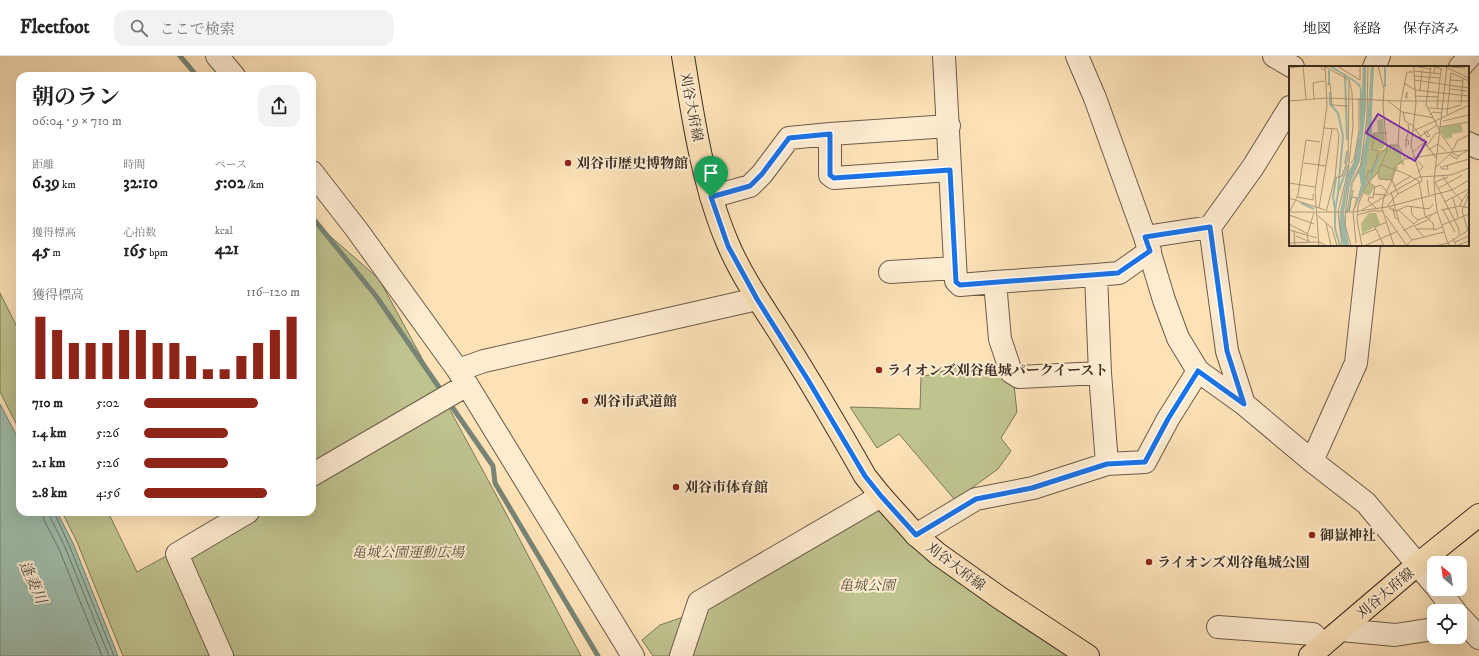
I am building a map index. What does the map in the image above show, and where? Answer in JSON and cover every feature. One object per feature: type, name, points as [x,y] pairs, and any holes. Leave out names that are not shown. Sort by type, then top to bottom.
[{"type":"main road","name":"刈谷大府線","points":[[683,56],[692,110],[711,197],[728,246],[757,299],[796,359],[865,476],[916,535],[938,554],[1000,598],[1088,656]]},
{"type":"main road","name":"刈谷大府線","points":[[1316,651],[1418,564],[1479,515]]},
{"type":"street","points":[[217,56],[231,72]]},
{"type":"street","points":[[944,56],[949,126],[955,268],[956,282],[960,285],[1118,273],[1147,244],[1210,227],[1252,167],[1289,109]]},
{"type":"street","points":[[1077,56],[1095,98],[1147,244],[1164,300],[1178,338],[1198,371],[1244,404],[1312,461],[1366,502],[1427,575]]},
{"type":"street","points":[[1274,56],[1291,66]]},
{"type":"street","points":[[1374,66],[1379,56]]},
{"type":"street","points":[[1461,66],[1470,56]]},
{"type":"street","points":[[711,197],[750,186],[762,174],[789,138],[949,126]]},
{"type":"street","points":[[830,134],[830,175],[834,178],[950,170]]},
{"type":"street","points":[[1469,143],[1479,148]]},
{"type":"street","points":[[316,177],[357,230],[463,378],[633,656]]},
{"type":"street","points":[[1210,227],[1227,351],[1244,404]]},
{"type":"street","points":[[1312,461],[1356,363],[1369,246]]},
{"type":"street","points":[[890,272],[955,268]]},
{"type":"street","points":[[1096,275],[1100,373],[1107,464]]},
{"type":"street","points":[[995,282],[1000,339],[1011,372],[1019,377],[1100,373]]},
{"type":"street","points":[[316,472],[463,378],[484,360],[757,299]]},
{"type":"street","points":[[916,535],[976,499],[1032,488],[1107,464],[1145,462],[1168,419],[1198,371]]},
{"type":"street","points":[[681,656],[699,602],[881,496]]},
{"type":"street","points":[[222,656],[177,554],[241,516]]},
{"type":"street","points":[[1443,596],[1449,604]]},
{"type":"street","points":[[1218,627],[1313,634],[1316,651]]},
{"type":"street","points":[[1341,630],[1395,635],[1427,630]]},
{"type":"green space","name":"亀城公園運動広場","points":[[316,224],[379,279],[501,504],[581,656],[123,656],[77,542],[64,516],[110,516],[137,572],[240,516],[316,516]]},
{"type":"green space","points":[[0,293],[16,325],[16,423],[0,392]]},
{"type":"green space","points":[[958,367],[1003,374],[1014,385],[1017,412],[1001,438],[1011,451],[998,469],[955,500],[899,434],[877,448],[850,407],[920,409],[921,377]]},
{"type":"green space","name":"亀城公園","points":[[881,496],[916,535],[1093,656],[653,656],[642,640],[660,625],[689,615],[699,602]]},
{"type":"water","name":"逢妻川","points":[[0,404],[16,434],[16,516],[59,516],[73,543],[118,656],[0,656]]},
{"type":"waterway","points":[[180,56],[194,72]]},
{"type":"waterway","points":[[316,222],[376,296],[443,393]]},
{"type":"waterway","points":[[448,401],[493,466],[495,483],[598,656]]},
{"type":"place","name":"刈谷市歴史博物館","points":[[568,163]]},
{"type":"place","name":"ライオンズ刈谷亀城パークイースト","points":[[879,370]]},
{"type":"place","name":"刈谷市武道館","points":[[585,401]]},
{"type":"place","name":"刈谷市体育館","points":[[676,487]]},
{"type":"place","name":"御嶽神社","points":[[1312,535]]},
{"type":"place","name":"ライオンズ刈谷亀城公園","points":[[1149,562]]},
{"type":"route","points":[[830,134],[830,175],[834,178],[950,170],[956,282],[960,285],[1118,273],[1150,251],[1145,237],[1210,227],[1227,351],[1244,404],[1198,371],[1168,419],[1145,462],[1107,464],[1032,488],[976,499],[916,535],[865,476],[783,339],[757,299],[728,246],[711,197],[750,186],[762,174],[789,138],[830,134]]}]
